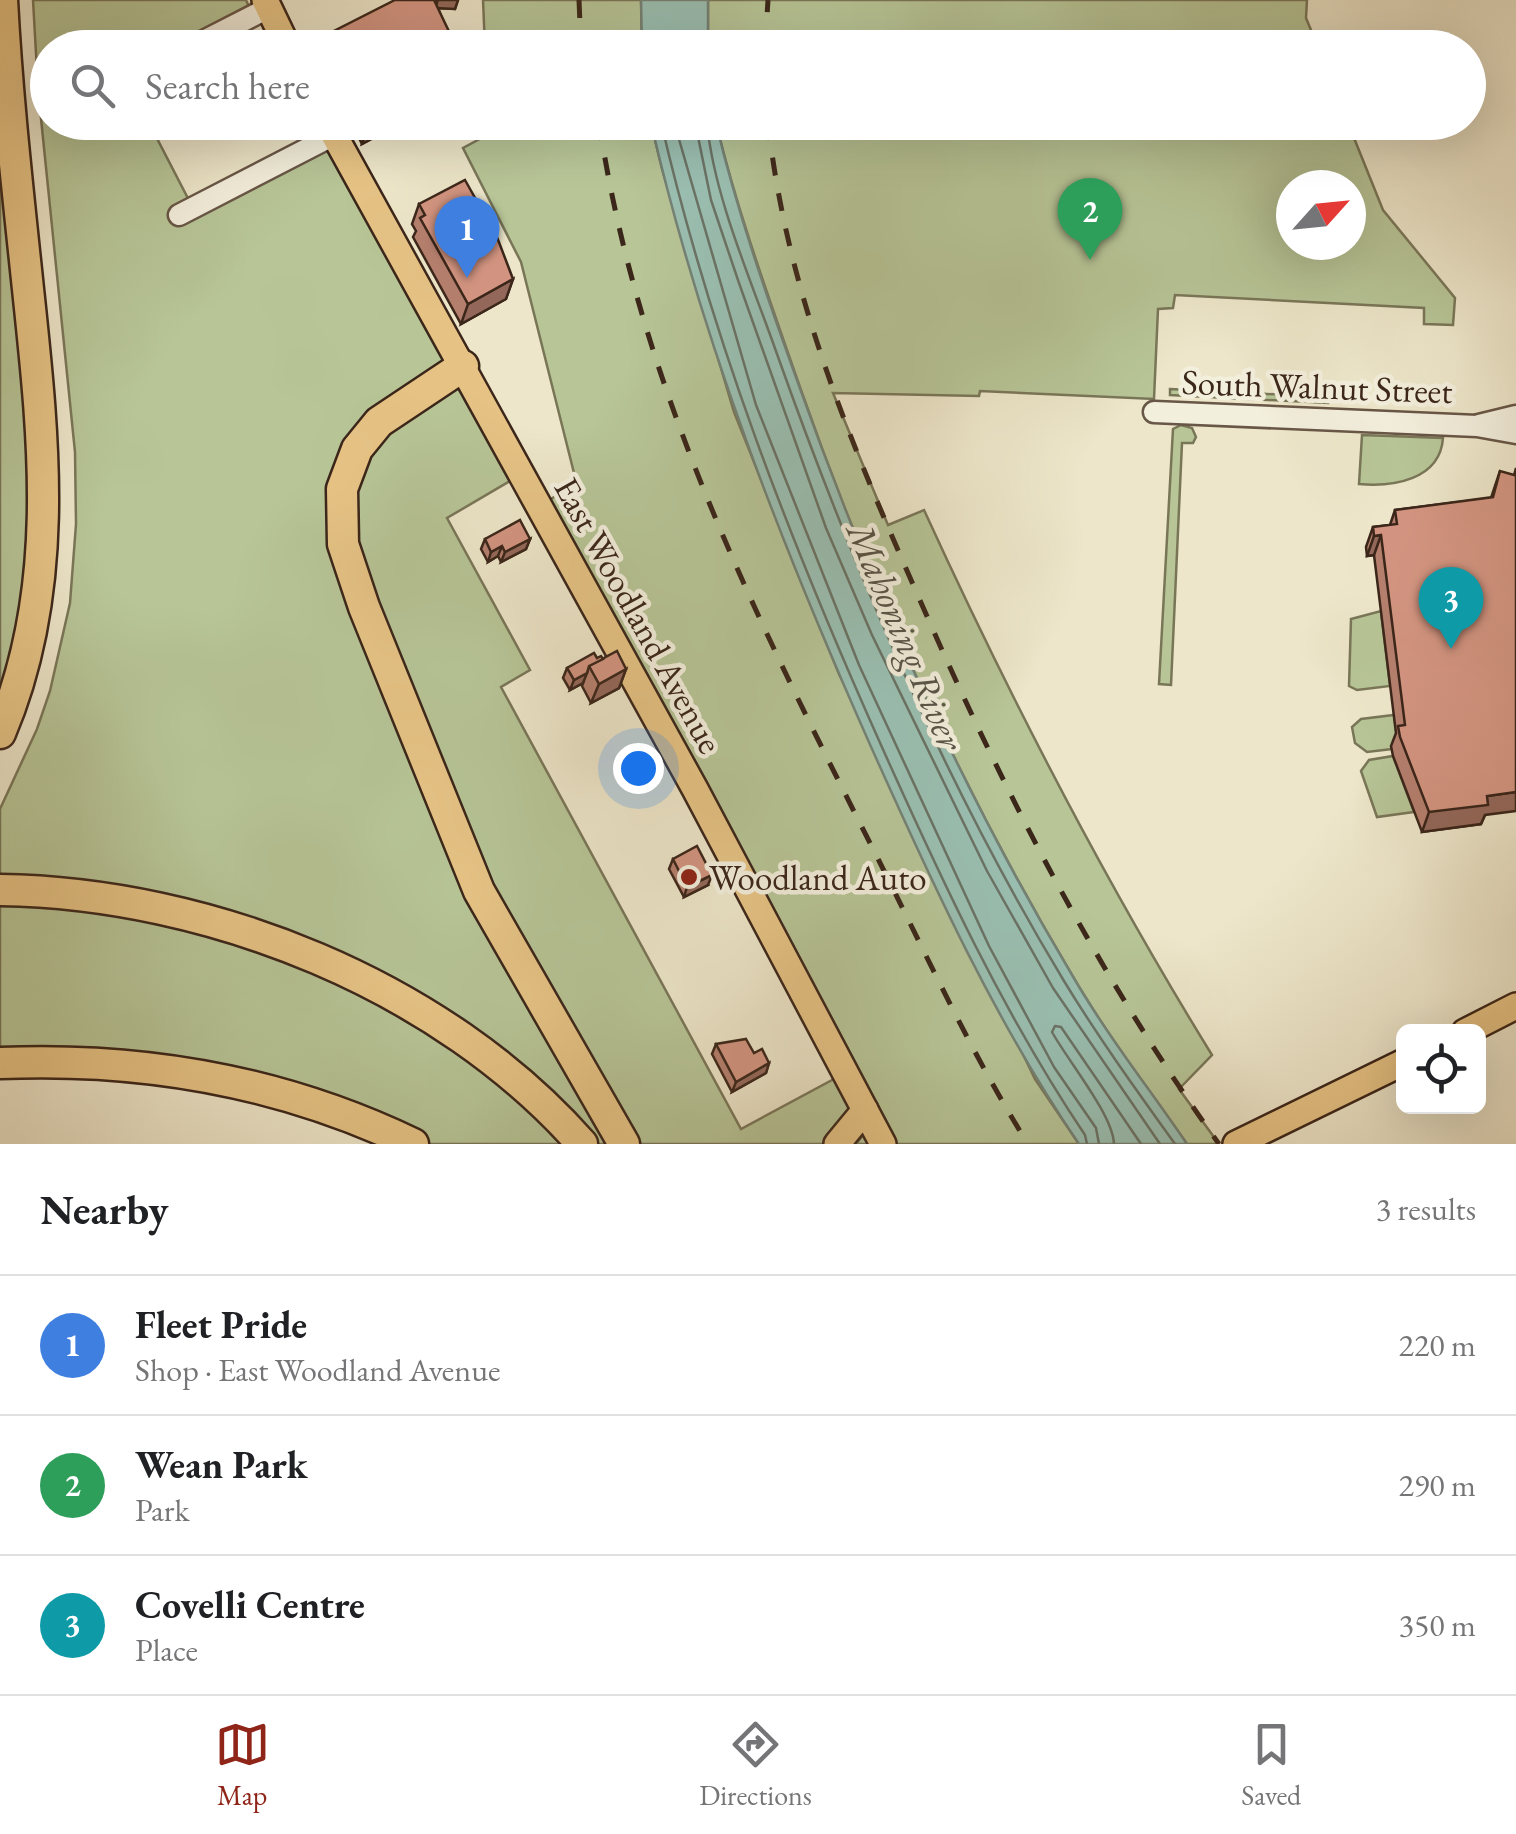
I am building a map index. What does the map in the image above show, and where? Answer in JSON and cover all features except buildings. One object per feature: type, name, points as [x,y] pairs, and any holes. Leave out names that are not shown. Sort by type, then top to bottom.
[{"type":"highway","points":[[0,734],[30,644],[40,585],[45,512],[38,389],[6,88],[2,0]]},
{"type":"highway","points":[[462,366],[379,422],[357,449],[342,489],[343,544],[364,607],[479,891],[624,1144]]},
{"type":"highway","points":[[0,890],[86,895],[185,912],[309,955],[376,986],[454,1034],[536,1096],[582,1144]]},
{"type":"highway","points":[[0,1063],[104,1062],[208,1075],[337,1111],[414,1144]]},
{"type":"main road","points":[[266,4],[279,30]]},
{"type":"main road","name":"East Woodland Avenue","points":[[337,140],[695,790],[869,1130]]},
{"type":"main road","points":[[1481,1024],[1516,1006]]},
{"type":"main road","points":[[1236,1144],[1396,1066]]},
{"type":"main road","points":[[837,1144],[869,1130]]},
{"type":"street","points":[[221,30],[266,4]]},
{"type":"street","points":[[179,215],[312,140]]},
{"type":"street","name":"South Walnut Street","points":[[1154,412],[1477,426],[1516,433]]},
{"type":"street","name":"South Walnut Street","points":[[1477,426],[1516,416]]},
{"type":"green space","points":[[0,0],[45,512],[0,733]]},
{"type":"green space","points":[[33,0],[246,0],[253,16],[225,30],[35,30]]},
{"type":"green space","points":[[483,0],[641,0],[642,30],[484,30]]},
{"type":"green space","points":[[708,0],[1307,0],[1306,18],[1311,30],[708,30]]},
{"type":"green space","points":[[43,140],[158,140],[193,208],[324,140],[337,140],[522,474],[447,518],[530,670],[501,687],[741,1129],[845,1073],[540,507],[576,481],[521,262],[463,148],[478,140],[655,140],[734,412],[839,674],[1035,1079],[1079,1144],[856,1144],[872,1124],[837,1144],[413,1144],[279,1092],[0,1063],[0,809],[50,691],[70,603],[76,524],[75,452]]},
{"type":"green space","points":[[720,140],[1355,140],[1383,210],[1455,298],[1453,325],[1424,324],[1424,308],[1175,295],[1173,308],[1158,309],[1154,399],[980,391],[979,396],[833,393],[888,525],[924,510],[1060,787],[1212,1055],[1179,1089],[1219,1144],[1187,1144],[1085,997],[1032,905],[957,762],[889,616],[801,390],[755,257]]},
{"type":"green space","points":[[1170,389],[1328,397],[1328,403],[1170,395]]},
{"type":"green space","points":[[1181,425],[1192,428],[1196,437],[1193,443],[1182,443],[1171,685],[1159,684],[1173,429]]},
{"type":"green space","points":[[1362,435],[1443,438],[1440,452],[1424,472],[1400,482],[1372,485],[1359,484]]},
{"type":"green space","points":[[1381,611],[1390,686],[1357,690],[1349,686],[1351,619]]},
{"type":"green space","points":[[1394,715],[1398,745],[1367,752],[1355,743],[1352,727],[1361,719]]},
{"type":"green space","points":[[1393,756],[1414,812],[1377,817],[1361,771],[1369,760]]},
{"type":"water","points":[[641,0],[708,0],[708,30],[642,30]]},
{"type":"water","points":[[655,140],[720,140],[764,286],[826,460],[920,686],[992,832],[1072,975],[1187,1144],[1079,1144],[993,1001],[872,749],[807,596],[746,441],[671,204]]},
{"type":"railway","points":[[579,0],[580,30]]},
{"type":"railway","points":[[766,30],[768,0]]},
{"type":"railway","points":[[602,140],[617,219],[642,313],[706,496],[829,762],[966,1035],[1028,1144]]},
{"type":"railway","points":[[771,140],[789,244],[823,361],[915,589],[981,734],[1052,875],[1131,1012],[1219,1144]]},
{"type":"place","name":"Wean Park","points":[[1090,260]]},
{"type":"place","name":"Fleet Pride","points":[[467,278]]},
{"type":"place","name":"Covelli Centre","points":[[1451,649]]},
{"type":"place","name":"Woodland Auto","points":[[689,877]]},
{"type":"water label","name":"Mahoning River","points":[[906,636]]}]
